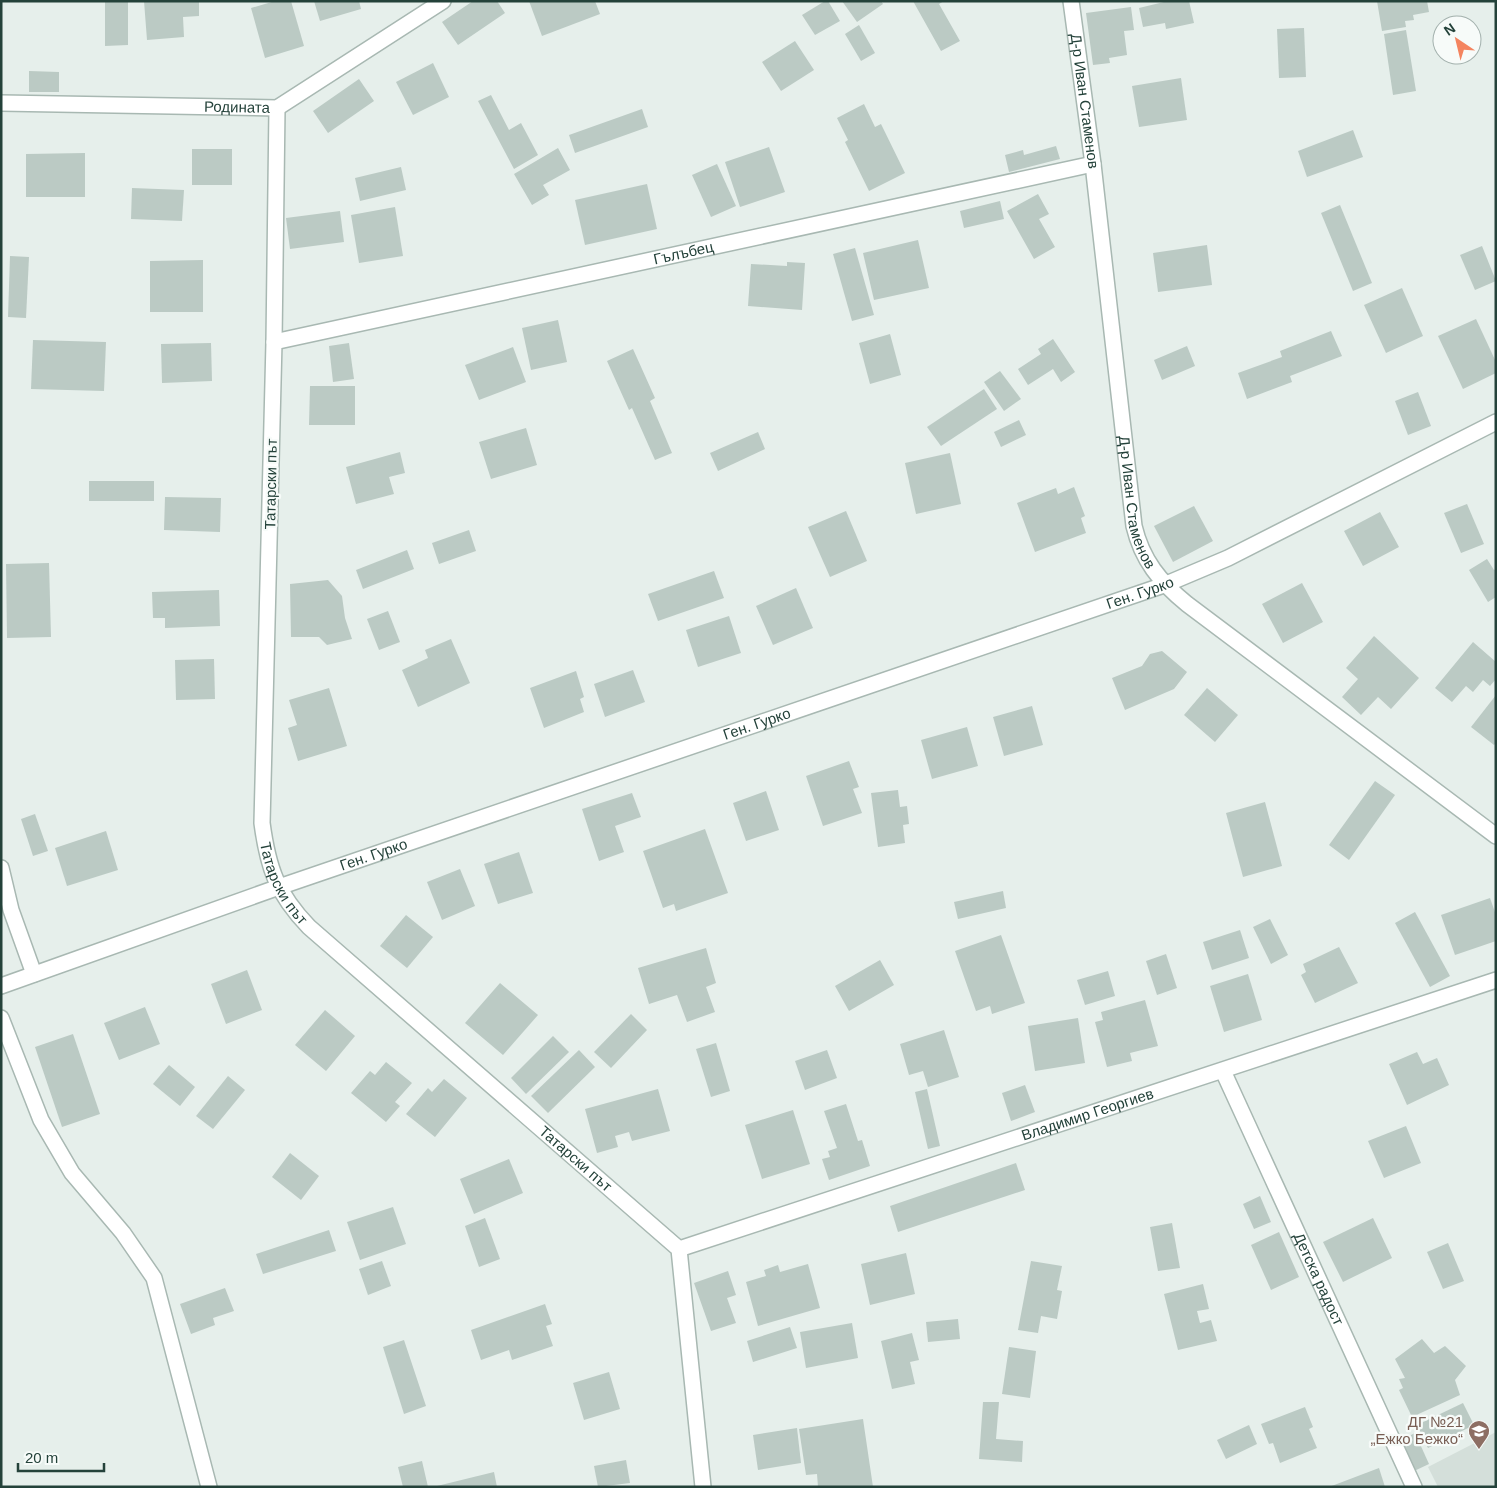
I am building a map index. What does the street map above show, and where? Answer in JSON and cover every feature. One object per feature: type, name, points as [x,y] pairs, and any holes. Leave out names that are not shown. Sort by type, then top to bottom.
[{"type":"street","name":"Родината","points":[[1,103],[277,108],[443,1]]},
{"type":"street","name":"Д-р Иван Стаменов","points":[[1071,1],[1093,164],[1134,526],[1138,545],[1148,564],[1164,585],[1496,836]]},
{"type":"street","name":"Татарски път","points":[[277,108],[274,342],[262,823],[266,857],[289,906],[309,927],[679,1249]]},
{"type":"street","name":"Гълъбец","points":[[274,342],[1093,164]]},
{"type":"street","name":"Ген. Гурко","points":[[1,986],[279,887],[1164,585],[1228,558],[1496,422]]},
{"type":"street","points":[[1,868],[11,910],[34,974]]},
{"type":"street","name":"Владимир Георгиев","points":[[679,1249],[1496,980]]},
{"type":"street","points":[[1,1018],[41,1120],[72,1173],[123,1233],[154,1278],[209,1487]]},
{"type":"street","name":"Детска радост","points":[[1223,1071],[1414,1487]]},
{"type":"street","points":[[679,1249],[702,1487]]},
{"type":"shaded area","name":"ДГ №21 „Ежко Бежко“","points":[[1496,1432],[1496,1487],[1438,1487],[1428,1467]]},
{"type":"building","points":[[105,1],[128,1],[128,45],[105,46]]},
{"type":"building","points":[[144,1],[199,1],[199,16],[183,17],[184,37],[147,40]]},
{"type":"building","points":[[275,1],[291,1],[304,46],[265,58],[251,8]]},
{"type":"building","points":[[314,1],[359,1],[361,9],[320,21]]},
{"type":"building","points":[[473,1],[497,1],[505,13],[458,45],[442,22]]},
{"type":"building","points":[[529,1],[595,1],[600,14],[542,36]]},
{"type":"building","points":[[828,1],[840,21],[815,35],[802,15]]},
{"type":"building","points":[[842,1],[881,1],[883,4],[857,22]]},
{"type":"building","points":[[913,1],[944,1],[939,4],[960,41],[941,51]]},
{"type":"building","points":[[1168,1],[1189,1],[1194,23],[1166,29],[1165,23],[1143,27],[1139,8]]},
{"type":"building","points":[[1377,1],[1427,1],[1429,12],[1413,15],[1414,20],[1405,21],[1406,27],[1382,31]]},
{"type":"building","points":[[1131,7],[1134,30],[1124,31],[1127,55],[1109,58],[1110,63],[1093,65],[1086,13]]},
{"type":"building","points":[[859,25],[875,53],[861,61],[845,34]]},
{"type":"building","points":[[1304,28],[1306,77],[1279,78],[1277,29]]},
{"type":"building","points":[[1406,30],[1416,91],[1393,95],[1384,34]]},
{"type":"building","points":[[795,41],[814,70],[781,91],[762,62]]},
{"type":"building","points":[[433,63],[449,97],[413,115],[396,82]]},
{"type":"building","points":[[29,71],[59,72],[59,92],[29,92]]},
{"type":"building","points":[[1181,78],[1187,120],[1139,127],[1132,86]]},
{"type":"building","points":[[359,79],[374,101],[328,133],[313,111]]},
{"type":"building","points":[[491,95],[509,130],[521,123],[538,155],[514,169],[478,101]]},
{"type":"building","points":[[864,104],[875,127],[881,124],[905,173],[869,191],[845,142],[848,140],[837,118]]},
{"type":"building","points":[[642,109],[648,127],[575,153],[569,135]]},
{"type":"building","points":[[1353,130],[1363,157],[1307,177],[1298,151]]},
{"type":"building","points":[[1056,146],[1060,159],[1009,172],[1005,155],[1023,150],[1024,155]]},
{"type":"building","points":[[769,147],[785,192],[740,207],[725,162]]},
{"type":"building","points":[[558,148],[570,170],[543,185],[549,195],[532,205],[514,174]]},
{"type":"building","points":[[192,149],[232,149],[232,185],[192,185]]},
{"type":"building","points":[[85,153],[85,197],[26,197],[26,154]]},
{"type":"building","points":[[717,164],[736,206],[711,217],[692,175]]},
{"type":"building","points":[[401,167],[406,190],[360,201],[355,178]]},
{"type":"building","points":[[647,184],[657,229],[585,245],[575,200]]},
{"type":"building","points":[[132,188],[184,190],[182,221],[131,219]]},
{"type":"building","points":[[1038,194],[1049,214],[1039,219],[1055,247],[1034,259],[1007,211]]},
{"type":"building","points":[[1000,201],[1004,219],[964,228],[960,211]]},
{"type":"building","points":[[1340,205],[1372,283],[1353,291],[1321,213]]},
{"type":"building","points":[[395,207],[403,256],[359,263],[351,215]]},
{"type":"building","points":[[340,211],[344,242],[290,249],[286,218]]},
{"type":"building","points":[[918,240],[929,288],[874,300],[863,253]]},
{"type":"building","points":[[1207,245],[1212,285],[1158,292],[1153,253]]},
{"type":"building","points":[[1482,246],[1496,281],[1475,290],[1460,255]]},
{"type":"building","points":[[855,248],[874,315],[852,321],[833,254]]},
{"type":"building","points":[[10,256],[29,257],[26,318],[8,317]]},
{"type":"building","points":[[203,260],[203,312],[150,312],[150,261]]},
{"type":"building","points":[[787,262],[805,263],[802,310],[748,306],[751,264],[787,266]]},
{"type":"building","points":[[1402,288],[1423,336],[1386,353],[1364,305]]},
{"type":"building","points":[[1476,319],[1496,362],[1496,373],[1463,389],[1438,336]]},
{"type":"building","points":[[558,320],[567,362],[531,370],[522,328]]},
{"type":"building","points":[[1331,331],[1342,356],[1290,376],[1292,382],[1247,399],[1238,373],[1282,357],[1280,351]]},
{"type":"building","points":[[890,334],[901,375],[870,384],[859,343]]},
{"type":"building","points":[[1053,339],[1075,372],[1061,382],[1053,369],[1028,385],[1018,369],[1041,354],[1038,349]]},
{"type":"building","points":[[33,340],[106,342],[104,391],[31,389]]},
{"type":"building","points":[[211,343],[212,381],[162,383],[161,344]]},
{"type":"building","points":[[349,343],[354,379],[333,382],[329,346]]},
{"type":"building","points":[[1187,346],[1195,366],[1162,380],[1154,360]]},
{"type":"building","points":[[513,347],[526,382],[479,400],[465,365]]},
{"type":"building","points":[[633,349],[655,398],[650,401],[672,453],[655,460],[632,408],[629,410],[607,361]]},
{"type":"building","points":[[1000,371],[1021,399],[1004,411],[984,382]]},
{"type":"building","points":[[310,386],[355,386],[355,425],[309,425]]},
{"type":"building","points":[[984,389],[997,409],[941,446],[927,427]]},
{"type":"building","points":[[1418,392],[1431,426],[1408,435],[1395,401]]},
{"type":"building","points":[[1019,420],[1026,435],[1001,447],[994,432]]},
{"type":"building","points":[[526,428],[537,465],[491,479],[479,442]]},
{"type":"building","points":[[758,432],[765,449],[718,471],[710,453]]},
{"type":"building","points":[[400,452],[405,473],[389,477],[394,494],[356,504],[346,467]]},
{"type":"building","points":[[950,453],[961,504],[916,514],[905,463]]},
{"type":"building","points":[[89,481],[154,481],[154,501],[89,501]]},
{"type":"building","points":[[1074,487],[1085,516],[1081,518],[1086,533],[1035,552],[1017,503],[1056,488],[1058,494]]},
{"type":"building","points":[[165,497],[221,498],[220,532],[164,530]]},
{"type":"building","points":[[1467,504],[1484,544],[1461,553],[1444,513]]},
{"type":"building","points":[[1194,506],[1213,541],[1173,562],[1154,526]]},
{"type":"building","points":[[846,511],[867,561],[830,577],[808,527]]},
{"type":"building","points":[[1380,512],[1399,547],[1363,566],[1344,531]]},
{"type":"building","points":[[469,530],[476,551],[439,564],[432,543]]},
{"type":"building","points":[[407,550],[414,569],[363,589],[356,570]]},
{"type":"building","points":[[1487,559],[1494,570],[1496,569],[1496,597],[1488,602],[1469,570]]},
{"type":"building","points":[[49,563],[51,637],[7,638],[6,564]]},
{"type":"building","points":[[714,571],[724,598],[658,621],[648,594]]},
{"type":"building","points":[[328,580],[342,596],[345,618],[352,639],[327,645],[319,637],[291,637],[290,584]]},
{"type":"building","points":[[1302,583],[1323,622],[1283,643],[1262,604]]},
{"type":"building","points":[[796,588],[813,628],[773,645],[756,606]]},
{"type":"building","points":[[219,590],[220,626],[165,628],[165,618],[153,618],[152,592]]},
{"type":"building","points":[[388,611],[400,642],[379,650],[367,619]]},
{"type":"building","points":[[729,616],[741,653],[698,667],[686,630]]},
{"type":"building","points":[[1374,636],[1419,678],[1391,709],[1378,697],[1361,715],[1342,697],[1358,679],[1346,668]]},
{"type":"building","points":[[451,639],[470,683],[418,707],[402,670],[428,658],[425,650]]},
{"type":"building","points":[[1473,642],[1496,662],[1496,679],[1490,686],[1483,680],[1473,692],[1466,686],[1452,702],[1435,688]]},
{"type":"building","points":[[1162,651],[1187,672],[1174,689],[1125,710],[1112,678],[1142,666],[1150,654]]},
{"type":"building","points":[[214,659],[215,699],[176,700],[175,660]]},
{"type":"building","points":[[633,670],[645,702],[605,717],[594,684]]},
{"type":"building","points":[[576,671],[584,697],[580,699],[584,712],[544,728],[530,688]]},
{"type":"building","points":[[329,688],[347,746],[298,761],[288,728],[297,725],[289,700]]},
{"type":"building","points":[[1207,688],[1238,715],[1215,742],[1184,715]]},
{"type":"building","points":[[1496,695],[1496,743],[1494,745],[1471,727]]},
{"type":"building","points":[[1032,706],[1043,745],[1004,756],[993,717]]},
{"type":"building","points":[[967,727],[978,766],[932,779],[921,740]]},
{"type":"building","points":[[849,761],[859,787],[853,789],[862,813],[823,826],[806,776]]},
{"type":"building","points":[[1375,781],[1395,795],[1349,860],[1329,845]]},
{"type":"building","points":[[898,790],[900,807],[907,806],[909,824],[903,825],[905,843],[878,847],[871,793]]},
{"type":"building","points":[[766,791],[779,830],[746,841],[733,803]]},
{"type":"building","points":[[632,793],[641,817],[615,826],[624,852],[599,861],[582,809]]},
{"type":"building","points":[[1265,802],[1282,866],[1243,877],[1226,813]]},
{"type":"building","points":[[35,814],[48,851],[33,856],[21,819]]},
{"type":"building","points":[[705,829],[728,893],[676,911],[674,904],[663,908],[643,851]]},
{"type":"building","points":[[106,831],[118,870],[67,886],[55,848]]},
{"type":"building","points":[[519,852],[533,893],[498,904],[484,864]]},
{"type":"building","points":[[460,869],[475,906],[442,920],[427,882]]},
{"type":"building","points":[[1003,891],[1006,908],[958,919],[954,902]]},
{"type":"building","points":[[1490,898],[1496,915],[1496,941],[1455,955],[1441,915]]},
{"type":"building","points":[[1415,912],[1450,976],[1430,987],[1395,923]]},
{"type":"building","points":[[406,915],[433,937],[407,968],[380,946]]},
{"type":"building","points":[[1270,919],[1288,955],[1271,964],[1253,927]]},
{"type":"building","points":[[1240,930],[1249,958],[1212,970],[1203,942]]},
{"type":"building","points":[[1001,935],[1025,1003],[992,1014],[990,1006],[976,1011],[955,951]]},
{"type":"building","points":[[1339,947],[1358,983],[1315,1003],[1301,975],[1306,972],[1303,964]]},
{"type":"building","points":[[706,948],[716,983],[706,987],[715,1012],[687,1022],[677,995],[649,1004],[638,968]]},
{"type":"building","points":[[1166,954],[1177,988],[1157,995],[1146,961]]},
{"type":"building","points":[[880,960],[894,985],[849,1011],[835,986]]},
{"type":"building","points":[[247,970],[262,1010],[226,1024],[211,984]]},
{"type":"building","points":[[1108,971],[1115,996],[1085,1005],[1077,980]]},
{"type":"building","points":[[1248,974],[1262,1020],[1224,1032],[1210,986]]},
{"type":"building","points":[[500,983],[538,1015],[503,1055],[465,1023]]},
{"type":"building","points":[[1145,1000],[1158,1046],[1130,1053],[1132,1061],[1107,1067],[1095,1022],[1103,1020],[1101,1012]]},
{"type":"building","points":[[145,1007],[160,1044],[119,1060],[104,1023]]},
{"type":"building","points":[[325,1010],[355,1036],[326,1071],[295,1045]]},
{"type":"building","points":[[631,1014],[647,1030],[611,1068],[594,1052]]},
{"type":"building","points":[[1078,1018],[1085,1063],[1035,1071],[1028,1026]]},
{"type":"building","points":[[944,1030],[959,1077],[928,1087],[923,1071],[909,1075],[900,1044]]},
{"type":"building","points":[[73,1034],[100,1114],[62,1127],[35,1047]]},
{"type":"building","points":[[553,1036],[569,1052],[526,1094],[511,1078]]},
{"type":"building","points":[[716,1043],[730,1091],[711,1097],[696,1049]]},
{"type":"building","points":[[579,1050],[595,1067],[548,1113],[531,1096]]},
{"type":"building","points":[[827,1050],[837,1078],[805,1090],[795,1061]]},
{"type":"building","points":[[1417,1052],[1423,1064],[1437,1058],[1449,1085],[1407,1105],[1389,1064]]},
{"type":"building","points":[[386,1062],[412,1083],[395,1102],[400,1106],[386,1122],[351,1093],[370,1071],[375,1075]]},
{"type":"building","points":[[169,1065],[195,1087],[180,1106],[153,1084]]},
{"type":"building","points":[[228,1076],[245,1090],[213,1129],[196,1116]]},
{"type":"building","points":[[444,1079],[467,1098],[435,1137],[406,1114],[428,1088],[432,1092]]},
{"type":"building","points":[[1025,1085],[1035,1112],[1011,1121],[1002,1093]]},
{"type":"building","points":[[658,1089],[670,1131],[632,1141],[629,1132],[615,1136],[618,1147],[597,1153],[585,1109]]},
{"type":"building","points":[[927,1089],[940,1146],[928,1149],[915,1092]]},
{"type":"building","points":[[846,1104],[858,1141],[862,1140],[870,1166],[829,1180],[822,1159],[830,1157],[828,1151],[837,1148],[824,1111]]},
{"type":"building","points":[[793,1110],[810,1164],[762,1179],[745,1125]]},
{"type":"building","points":[[1406,1126],[1421,1163],[1384,1178],[1368,1141]]},
{"type":"building","points":[[290,1153],[319,1176],[301,1200],[272,1177]]},
{"type":"building","points":[[509,1159],[523,1193],[474,1214],[460,1179]]},
{"type":"building","points":[[1016,1163],[1025,1190],[898,1232],[890,1206]]},
{"type":"building","points":[[1260,1196],[1271,1222],[1254,1229],[1243,1204]]},
{"type":"building","points":[[393,1207],[406,1244],[360,1260],[347,1222]]},
{"type":"building","points":[[485,1218],[500,1259],[479,1267],[465,1226]]},
{"type":"building","points":[[1373,1218],[1392,1258],[1343,1282],[1323,1242]]},
{"type":"building","points":[[1172,1223],[1180,1268],[1158,1271],[1150,1227]]},
{"type":"building","points":[[329,1230],[336,1251],[263,1274],[256,1254]]},
{"type":"building","points":[[1279,1232],[1299,1277],[1271,1290],[1251,1245]]},
{"type":"building","points":[[1448,1243],[1464,1281],[1443,1289],[1427,1252]]},
{"type":"building","points":[[906,1253],[915,1294],[870,1305],[861,1264]]},
{"type":"building","points":[[382,1261],[391,1286],[368,1295],[359,1269]]},
{"type":"building","points":[[1031,1261],[1062,1266],[1057,1290],[1062,1291],[1057,1319],[1041,1316],[1038,1333],[1018,1330]]},
{"type":"building","points":[[808,1264],[820,1308],[758,1326],[746,1282],[766,1276],[764,1270],[778,1265],[780,1272]]},
{"type":"building","points":[[728,1271],[736,1295],[727,1298],[736,1323],[711,1331],[694,1283]]},
{"type":"building","points":[[1203,1284],[1209,1309],[1197,1311],[1200,1323],[1211,1320],[1217,1341],[1178,1350],[1164,1294]]},
{"type":"building","points":[[225,1288],[234,1311],[213,1318],[215,1325],[191,1334],[180,1304]]},
{"type":"building","points":[[545,1304],[552,1324],[546,1326],[553,1346],[512,1360],[509,1350],[481,1360],[471,1330]]},
{"type":"building","points":[[958,1319],[960,1339],[928,1342],[926,1322]]},
{"type":"building","points":[[852,1323],[858,1358],[806,1368],[800,1332]]},
{"type":"building","points":[[790,1327],[797,1348],[753,1362],[747,1341]]},
{"type":"building","points":[[912,1333],[919,1360],[910,1362],[915,1384],[892,1389],[881,1341]]},
{"type":"building","points":[[1422,1339],[1434,1353],[1445,1346],[1466,1366],[1455,1380],[1460,1395],[1412,1417],[1399,1390],[1403,1388],[1399,1379],[1405,1378],[1395,1359]]},
{"type":"building","points":[[404,1340],[426,1406],[404,1414],[383,1347]]},
{"type":"building","points":[[1009,1347],[1036,1351],[1030,1398],[1002,1394]]},
{"type":"building","points":[[609,1372],[620,1409],[584,1420],[573,1383]]},
{"type":"building","points":[[983,1402],[999,1402],[996,1439],[1023,1441],[1022,1462],[979,1459]]},
{"type":"building","points":[[1463,1403],[1474,1425],[1428,1448],[1417,1425]]},
{"type":"building","points":[[1305,1407],[1313,1427],[1309,1429],[1317,1448],[1280,1463],[1273,1443],[1269,1444],[1261,1424]]},
{"type":"building","points":[[863,1419],[873,1487],[818,1487],[817,1474],[806,1475],[799,1429]]},
{"type":"building","points":[[1249,1425],[1257,1444],[1226,1459],[1217,1440]]},
{"type":"building","points":[[797,1428],[801,1463],[758,1470],[753,1435]]},
{"type":"building","points":[[1415,1433],[1429,1464],[1412,1472],[1399,1441]]},
{"type":"building","points":[[626,1460],[630,1483],[598,1487],[594,1466]]},
{"type":"building","points":[[422,1461],[428,1487],[403,1487],[398,1467]]},
{"type":"building","points":[[1379,1468],[1385,1487],[1329,1487]]},
{"type":"building","points":[[494,1472],[497,1487],[437,1487],[437,1486]]},
{"type":"place","name":"ДГ №21 „Ежко Бежко“","points":[[1479,1450]]}]
